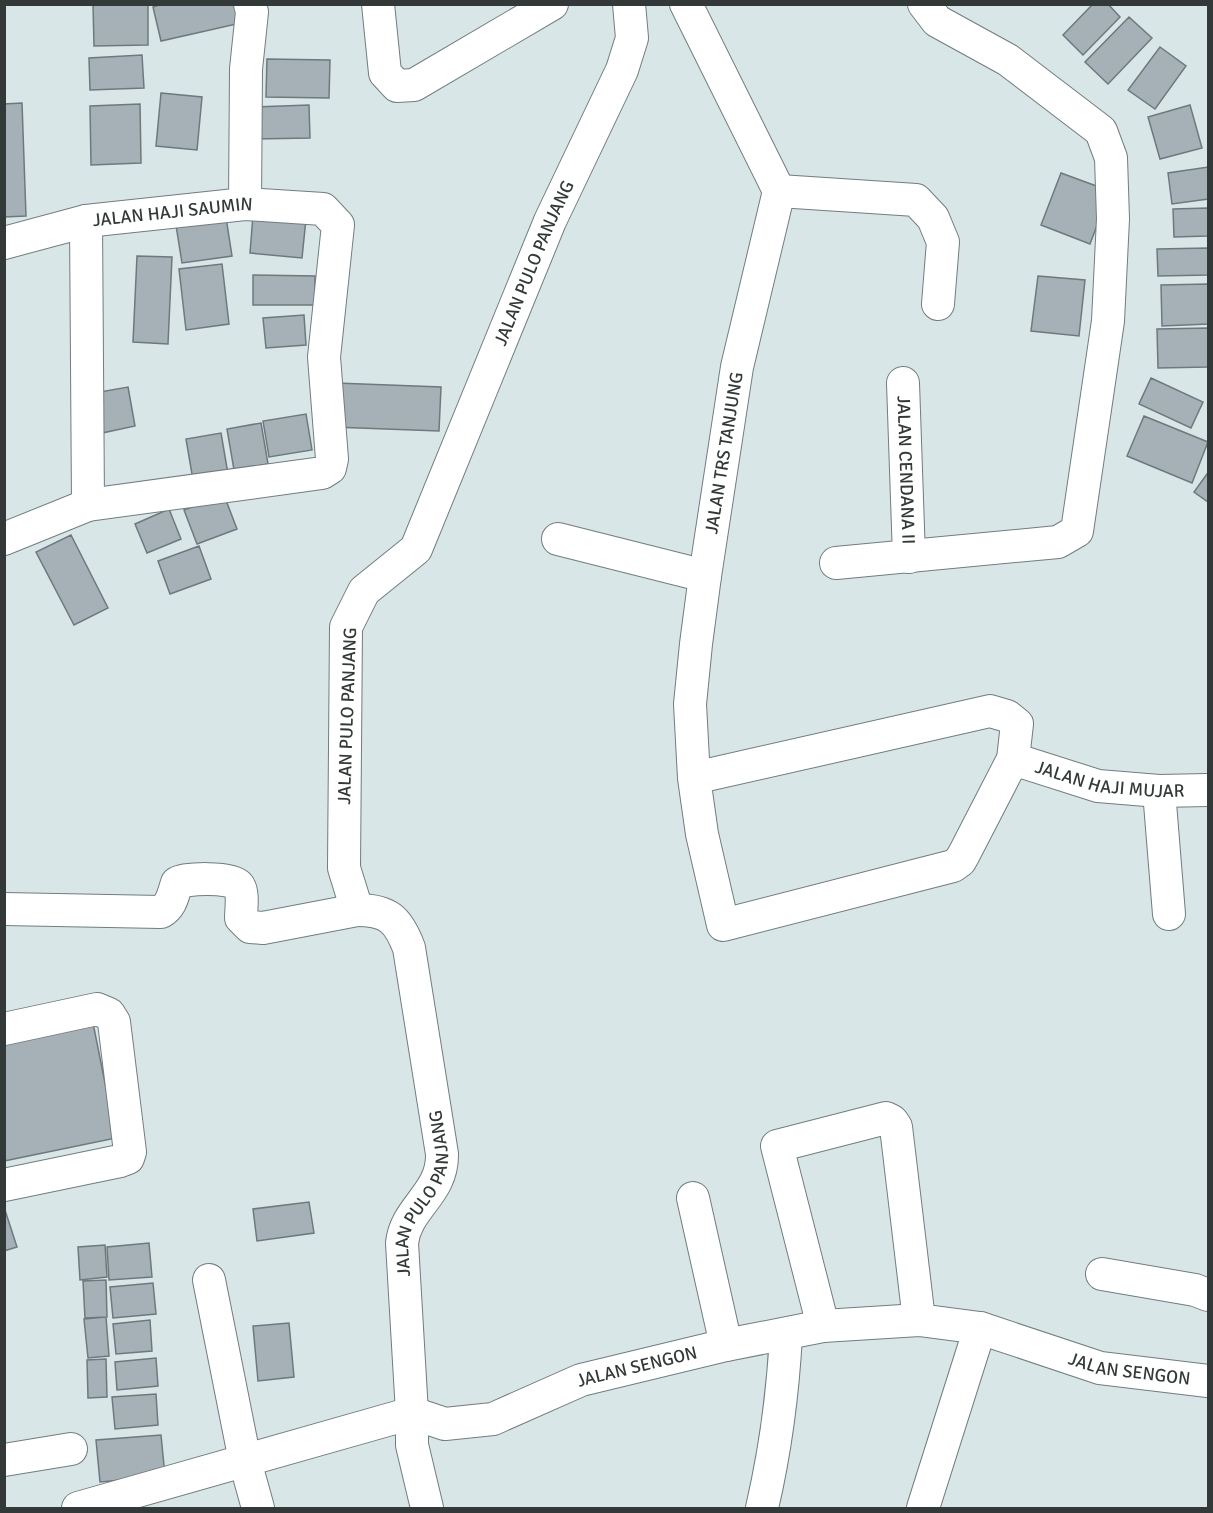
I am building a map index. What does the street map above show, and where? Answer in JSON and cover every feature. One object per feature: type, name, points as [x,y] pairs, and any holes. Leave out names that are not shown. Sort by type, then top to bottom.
[{"type":"street","points":[[245,204],[246,69],[252,12],[249,4]]},
{"type":"street","points":[[378,4],[385,73],[397,86],[414,85],[552,4]]},
{"type":"street","name":"JALAN PULO PANJANG","points":[[427,1509],[412,1445],[402,1243],[403,1230],[438,1180],[442,1167],[442,1154],[409,948],[402,930],[390,918],[376,910],[357,910],[344,868],[346,627],[364,591],[416,549],[550,221],[622,70],[632,38],[629,4]]},
{"type":"street","points":[[686,4],[780,191],[916,200],[933,219],[943,242],[938,304]]},
{"type":"street","points":[[836,563],[1059,542],[1077,531],[1108,321],[1113,219],[1111,158],[1101,131],[1008,60],[936,21],[924,4]]},
{"type":"street","name":"JALAN TRS TANJUNG","points":[[780,191],[737,367],[705,576],[690,704],[694,778],[702,834],[723,925],[953,866],[964,854],[1013,759]]},
{"type":"street","name":"JALAN HAJI SAUMIN","points":[[4,243],[86,221],[245,204],[323,209],[338,225],[324,357],[332,459],[330,468],[322,473],[88,505]]},
{"type":"street","points":[[4,539],[88,505],[86,221]]},
{"type":"street","name":"JALAN CENDANA II","points":[[903,383],[909,557]]},
{"type":"street","points":[[558,539],[705,576]]},
{"type":"street","points":[[694,778],[990,711],[1006,716],[1017,724],[1013,759]]},
{"type":"street","name":"JALAN HAJI MUJAR","points":[[1013,759],[1098,786],[1160,791],[1209,790]]},
{"type":"street","points":[[1160,791],[1169,914]]},
{"type":"street","points":[[4,909],[161,912],[167,909],[171,902],[177,883],[186,880],[229,880],[241,889],[241,918],[250,927],[263,928],[357,910]]},
{"type":"street","points":[[4,1029],[98,1009],[109,1014],[114,1022],[130,1152],[128,1158],[120,1161],[4,1185]]},
{"type":"street","points":[[823,1326],[777,1146],[886,1118],[896,1127],[919,1320]]},
{"type":"street","points":[[693,1198],[726,1345]]},
{"type":"street","points":[[1102,1274],[1195,1290],[1209,1295]]},
{"type":"street","points":[[209,1280],[244,1461],[258,1509]]},
{"type":"street","name":"JALAN SENGON","points":[[412,1413],[445,1424],[493,1419],[580,1380],[726,1345],[823,1326],[919,1320],[980,1329],[1100,1368],[1209,1381]]},
{"type":"street","points":[[923,1509],[980,1329]]},
{"type":"street","points":[[762,1509],[768,1482],[786,1335]]},
{"type":"street","points":[[96,1506],[412,1413]]},
{"type":"street","points":[[4,1460],[71,1449]]},
{"type":"building","points":[[93,4],[148,4],[148,45],[94,46]]},
{"type":"building","points":[[162,4],[237,4],[241,23],[161,41],[153,7]]},
{"type":"building","points":[[1093,4],[1108,4],[1120,17],[1083,55],[1063,35]]},
{"type":"building","points":[[1129,17],[1152,38],[1108,84],[1085,62]]},
{"type":"building","points":[[1160,47],[1186,66],[1155,109],[1128,90]]},
{"type":"building","points":[[142,55],[144,88],[90,90],[89,58]]},
{"type":"building","points":[[267,59],[330,60],[329,98],[266,97]]},
{"type":"building","points":[[161,93],[202,97],[197,150],[156,146]]},
{"type":"building","points":[[22,103],[26,216],[4,217],[4,104]]},
{"type":"building","points":[[140,104],[141,163],[91,165],[90,106]]},
{"type":"building","points":[[309,105],[310,138],[252,139],[251,107]]},
{"type":"building","points":[[1190,105],[1202,148],[1160,159],[1148,117]]},
{"type":"building","points":[[1208,167],[1208,199],[1172,204],[1168,173]]},
{"type":"building","points":[[1061,173],[1110,191],[1090,244],[1041,225]]},
{"type":"building","points":[[1208,208],[1208,236],[1174,237],[1173,209]]},
{"type":"building","points":[[225,211],[232,256],[182,263],[175,219]]},
{"type":"building","points":[[253,215],[306,219],[302,258],[250,253]]},
{"type":"building","points":[[1208,248],[1208,275],[1158,276],[1157,249]]},
{"type":"building","points":[[137,256],[172,257],[168,344],[133,342]]},
{"type":"building","points":[[222,264],[229,324],[186,330],[179,269]]},
{"type":"building","points":[[253,275],[315,276],[315,305],[253,305]]},
{"type":"building","points":[[1038,276],[1085,280],[1079,336],[1031,331]]},
{"type":"building","points":[[1208,284],[1208,324],[1162,326],[1161,285]]},
{"type":"building","points":[[304,315],[306,345],[266,348],[263,318]]},
{"type":"building","points":[[1208,328],[1208,367],[1158,368],[1157,329]]},
{"type":"building","points":[[1151,378],[1203,402],[1191,428],[1139,404]]},
{"type":"building","points":[[336,383],[441,387],[439,431],[333,427]]},
{"type":"building","points":[[128,387],[135,426],[102,433],[94,393]]},
{"type":"building","points":[[306,414],[312,450],[269,457],[263,421]]},
{"type":"building","points":[[1144,416],[1208,442],[1192,483],[1127,456]]},
{"type":"building","points":[[261,423],[268,464],[234,470],[227,429]]},
{"type":"building","points":[[221,433],[228,474],[193,480],[186,439]]},
{"type":"building","points":[[1208,475],[1208,502],[1194,492]]},
{"type":"building","points":[[224,495],[237,529],[197,544],[184,510]]},
{"type":"building","points":[[169,509],[181,539],[147,553],[135,524]]},
{"type":"building","points":[[71,535],[108,608],[74,625],[36,552]]},
{"type":"building","points":[[199,546],[211,579],[170,594],[158,561]]},
{"type":"building","points":[[93,1023],[116,1138],[4,1161],[4,1042]]},
{"type":"building","points":[[309,1202],[314,1233],[257,1241],[253,1209]]},
{"type":"building","points":[[4,1207],[17,1247],[4,1251]]},
{"type":"building","points":[[149,1243],[152,1277],[109,1280],[107,1247]]},
{"type":"building","points":[[105,1245],[107,1277],[80,1280],[78,1247]]},
{"type":"building","points":[[106,1280],[107,1317],[85,1318],[83,1281]]},
{"type":"building","points":[[153,1283],[156,1314],[113,1318],[110,1287]]},
{"type":"building","points":[[106,1317],[109,1356],[88,1358],[84,1319]]},
{"type":"building","points":[[150,1320],[152,1351],[116,1354],[113,1324]]},
{"type":"building","points":[[289,1323],[294,1377],[258,1381],[253,1326]]},
{"type":"building","points":[[156,1358],[158,1386],[117,1390],[115,1362]]},
{"type":"building","points":[[106,1359],[107,1397],[88,1398],[87,1360]]},
{"type":"building","points":[[156,1394],[158,1425],[115,1429],[112,1397]]},
{"type":"building","points":[[161,1435],[165,1476],[100,1482],[96,1440]]}]
